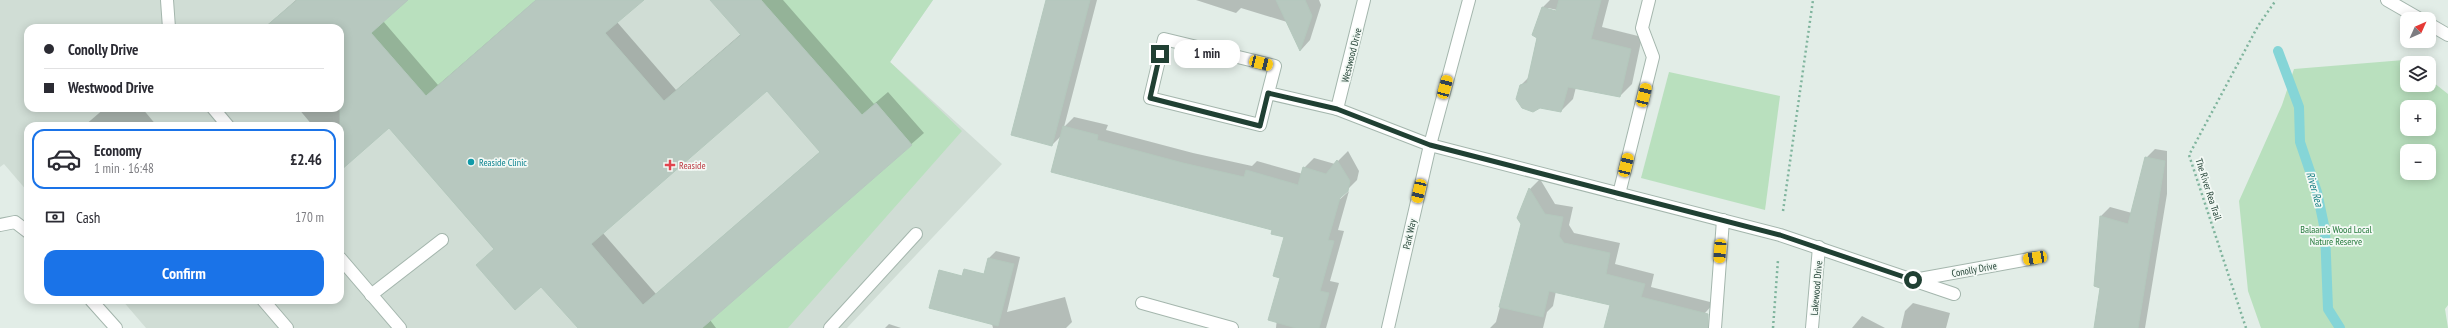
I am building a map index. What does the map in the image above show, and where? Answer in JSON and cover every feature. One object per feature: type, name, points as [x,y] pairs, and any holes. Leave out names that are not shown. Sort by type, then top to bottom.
[{"type":"street","points":[[167,0],[169,24]]},
{"type":"street","name":"Westwood Drive","points":[[1337,109],[1364,0]]},
{"type":"street","name":"Park Way","points":[[1388,328],[1430,145],[1469,0]]},
{"type":"street","points":[[1619,194],[1653,57],[1642,28],[1649,0]]},
{"type":"street","points":[[2387,0],[2408,12]]},
{"type":"street","points":[[2436,28],[2448,35]]},
{"type":"street","points":[[1164,39],[1275,66],[1268,93],[1260,126],[1150,98],[1164,39]]},
{"type":"street","points":[[1268,93],[1337,109],[1430,145]]},
{"type":"street","points":[[216,112],[225,122]]},
{"type":"street","name":"Conolly Drive","points":[[1430,145],[1780,235],[1954,294]]},
{"type":"street","points":[[1715,328],[1723,220]]},
{"type":"street","points":[[0,225],[14,222],[24,229]]},
{"type":"street","points":[[830,328],[916,234]]},
{"type":"street","points":[[371,295],[442,240]]},
{"type":"street","name":"Lakewood Drive","points":[[1812,328],[1819,247]]},
{"type":"street","name":"Conolly Drive","points":[[1913,280],[2035,258]]},
{"type":"street","points":[[344,263],[400,328]]},
{"type":"street","points":[[1142,303],[1232,328]]},
{"type":"street","points":[[95,304],[116,328]]},
{"type":"street","points":[[266,304],[287,328]]},
{"type":"path","points":[[1773,328],[1780,235],[1813,0]]},
{"type":"path","name":"The River Rea Trail","points":[[2246,328],[2189,155],[2258,26],[2276,0]]},
{"type":"shaded area","name":"Reaside","points":[[0,0],[933,0],[890,62],[1002,164],[847,328],[146,328],[125,304],[344,304],[344,122],[24,122],[24,187],[4,164],[0,167]]},
{"type":"green space","points":[[408,0],[536,0],[426,96],[371,33]]},
{"type":"green space","points":[[761,0],[933,0],[890,62],[962,131],[788,328],[702,328],[912,145],[876,103],[862,115]]},
{"type":"green space","name":"Balaam's Wood Local Nature Reserve","points":[[2400,60],[2400,92],[2436,92],[2436,85],[2448,94],[2448,305],[2445,309],[2448,328],[2261,328],[2248,291],[2239,201],[2282,105],[2294,69]]},
{"type":"green space","points":[[1669,72],[1780,96],[1765,210],[1641,178]]},
{"type":"building","name":"Reaside Clinic","points":[[297,0],[408,0],[371,33],[426,96],[536,0],[644,0],[605,33],[664,101],[741,35],[710,0],[761,0],[862,115],[876,103],[912,145],[702,328],[578,328],[541,287],[515,310],[476,265],[494,249],[389,128],[344,167],[344,122],[340,122],[340,112],[344,112],[344,24],[269,24]],"holes":[[[767,91],[820,152],[643,305],[591,244]]]},
{"type":"building","points":[[1046,0],[1090,0],[1052,146],[1011,135]]},
{"type":"building","points":[[1276,0],[1305,0],[1312,16],[1300,51]]},
{"type":"building","points":[[1559,0],[1601,0],[1591,39],[1631,49],[1620,97],[1568,87],[1561,112],[1540,108],[1533,112],[1522,108],[1516,99],[1520,85],[1527,83],[1537,38],[1532,35],[1542,7],[1556,11]]},
{"type":"building","points":[[1063,126],[1098,135],[1097,140],[1183,163],[1244,177],[1246,170],[1298,185],[1303,167],[1326,174],[1337,160],[1350,181],[1348,191],[1340,198],[1328,240],[1334,241],[1320,291],[1329,293],[1319,328],[1296,328],[1268,320],[1280,278],[1273,276],[1284,237],[1271,234],[1272,230],[1051,172]]},
{"type":"building","points":[[2145,157],[2165,161],[2138,328],[2094,328],[2100,288],[2094,286],[2100,216],[2128,224]]},
{"type":"building","points":[[1529,188],[1545,214],[1563,217],[1559,236],[1564,243],[1610,253],[1606,274],[1645,284],[1641,297],[1708,314],[1708,328],[1604,328],[1610,305],[1549,291],[1543,317],[1499,307],[1521,224],[1517,218]]},
{"type":"building","points":[[988,258],[1014,264],[998,326],[929,308],[939,270],[962,276],[964,269],[984,274]]},
{"type":"waterway","name":"River Rea","points":[[2278,51],[2299,107],[2300,142],[2317,192],[2325,230],[2328,309],[2340,328]]},
{"type":"place","name":"Reaside Clinic","points":[[471,162]]},
{"type":"place","name":"Reaside","points":[[670,165]]},
{"type":"route","points":[[1160,54],[1150,98],[1260,126],[1268,93],[1337,109],[1430,145],[1780,235],[1913,280]]}]
